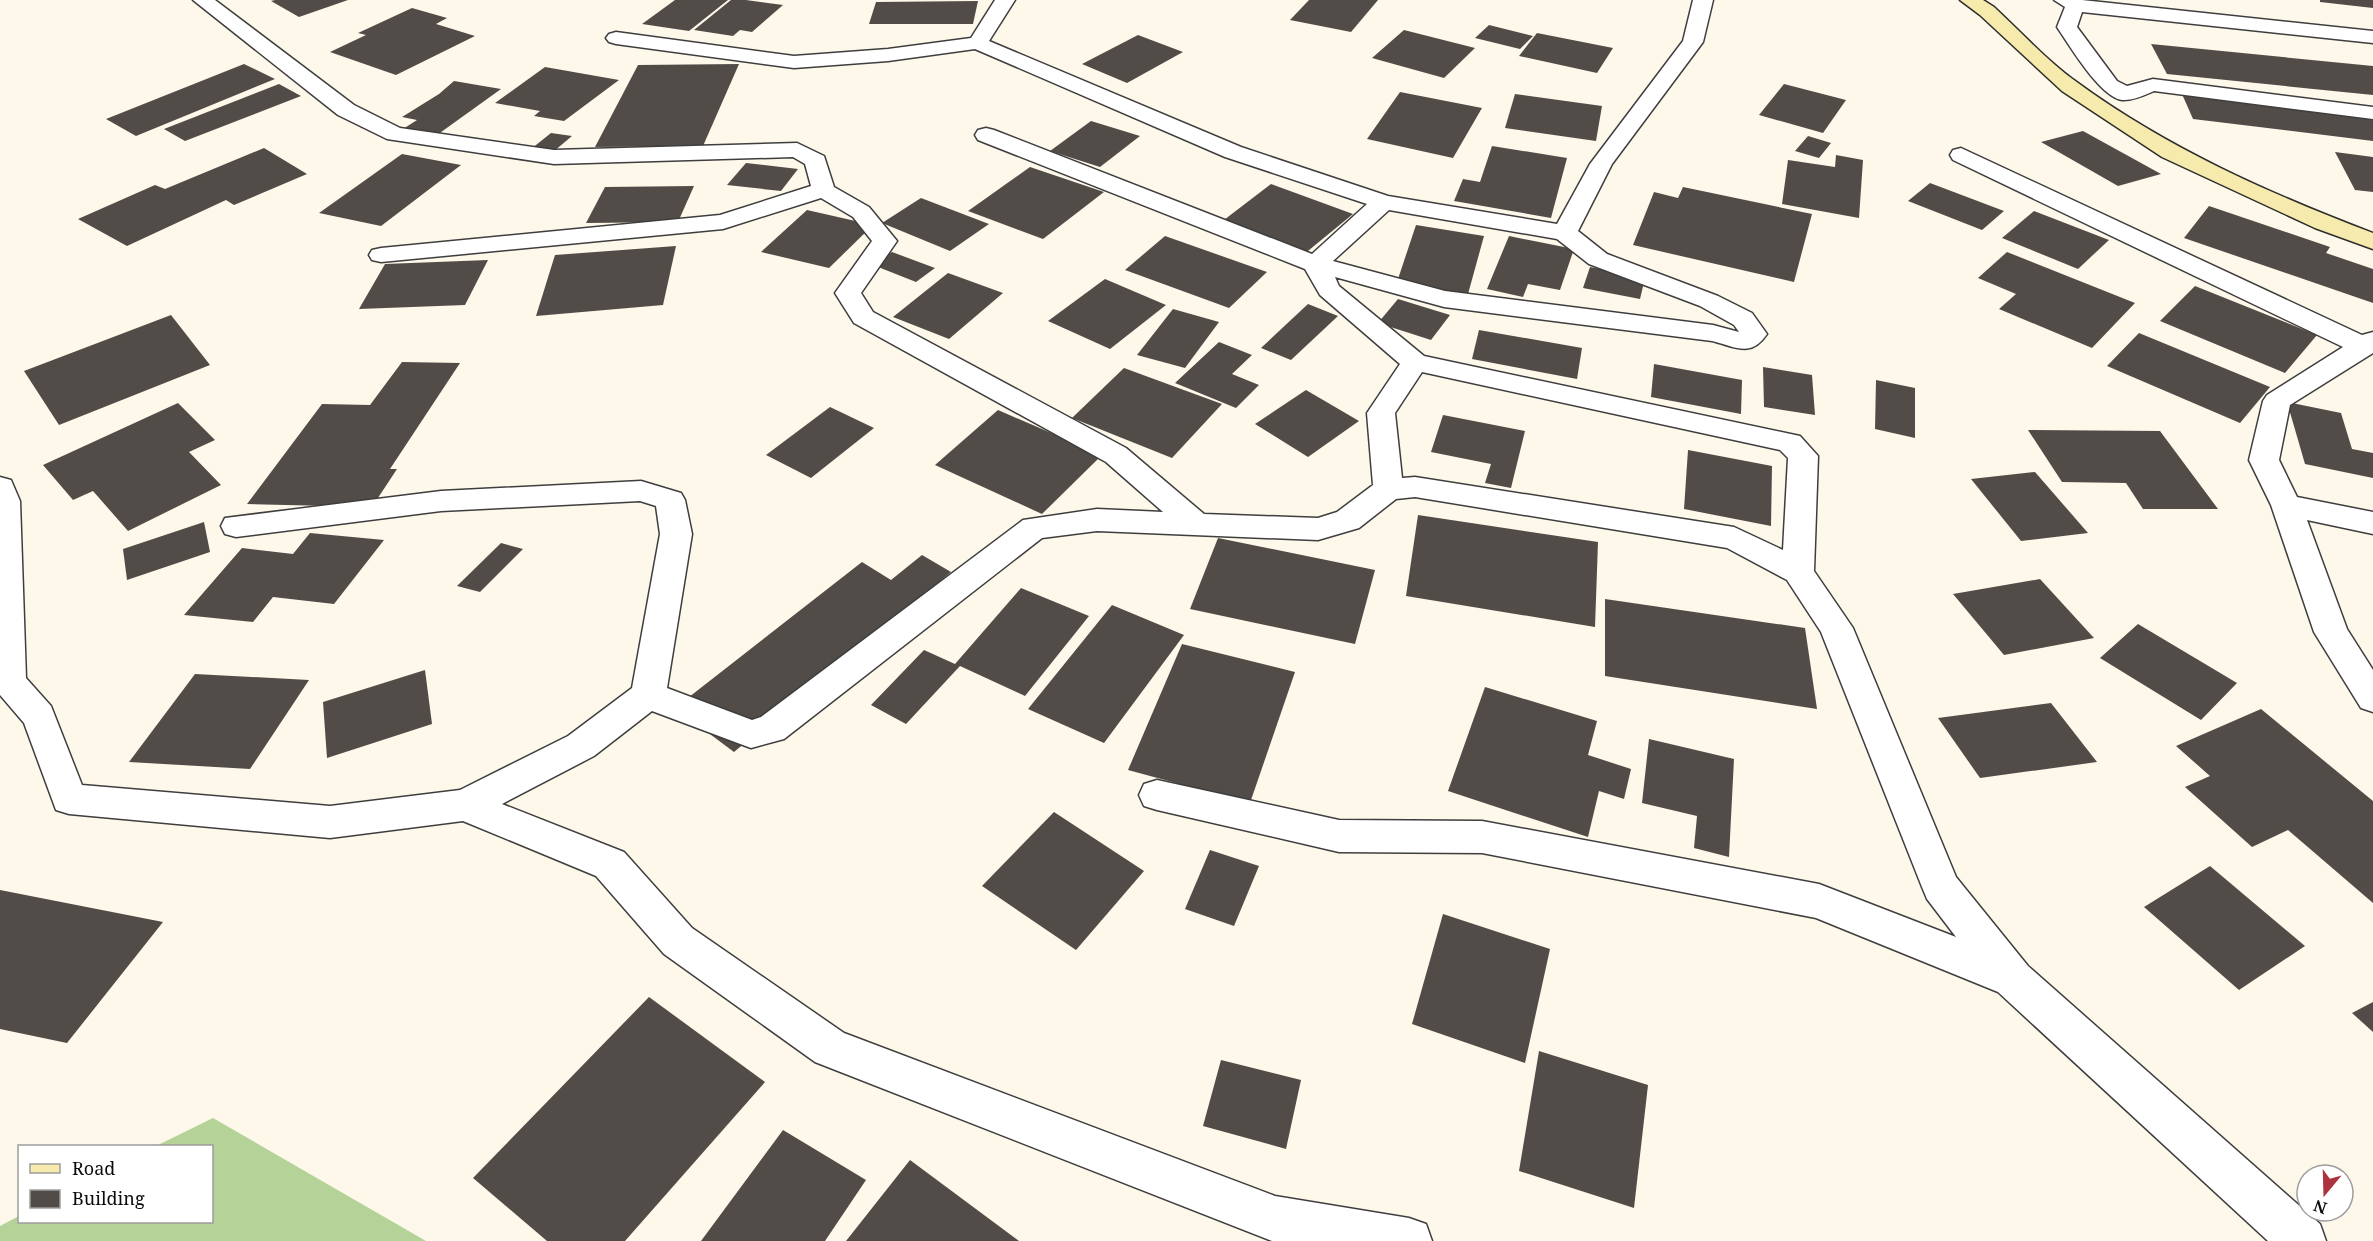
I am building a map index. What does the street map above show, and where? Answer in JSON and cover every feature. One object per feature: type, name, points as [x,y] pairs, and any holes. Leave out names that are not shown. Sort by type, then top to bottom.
[{"type":"main road","points":[[1970,0],[1987,11],[2069,87],[2170,152],[2324,224],[2373,242]]},
{"type":"street","points":[[203,0],[346,110],[395,134],[554,157],[797,150],[816,161],[823,190],[861,212],[885,241],[848,293],[863,317],[1116,455],[1196,524]]},
{"type":"street","points":[[978,43],[1005,0]]},
{"type":"street","points":[[1565,233],[1601,164],[1639,111],[1694,42],[1703,0]]},
{"type":"street","points":[[2373,37],[2070,2],[2067,27],[2110,85],[2125,94],[2153,85],[2373,113]]},
{"type":"street","points":[[2067,27],[2090,29]]},
{"type":"street","points":[[616,38],[794,62],[888,55],[978,43],[1233,152],[1384,202],[1565,233],[1598,259],[1709,301],[1743,319],[1754,334],[1748,342],[1713,333],[1444,299],[1316,264],[986,135]]},
{"type":"street","points":[[2208,39],[2373,52]]},
{"type":"street","points":[[1961,155],[2369,344]]},
{"type":"street","points":[[381,255],[723,222],[823,190]]},
{"type":"street","points":[[1316,264],[1384,202]]},
{"type":"street","points":[[1316,264],[1329,290],[1415,362],[1790,443],[1803,456],[1798,572]]},
{"type":"street","points":[[2369,344],[2277,401],[2264,460],[2286,505],[2331,632],[2373,698]]},
{"type":"street","points":[[1388,489],[1381,413],[1415,362]]},
{"type":"street","points":[[0,487],[5,501],[9,682],[39,716],[69,799],[330,822],[465,805],[581,746],[648,694],[676,534],[670,500],[642,492],[441,501],[236,526]]},
{"type":"street","points":[[648,694],[751,734],[771,729],[1034,528],[1097,520],[1318,529],[1348,520],[1388,489],[1415,487],[1734,538],[1798,572],[1836,628],[1941,887],[2013,978],[2303,1241]]},
{"type":"street","points":[[2286,505],[2373,523]]},
{"type":"street","points":[[1156,795],[1339,836],[1482,837],[1819,901],[2013,978]]},
{"type":"street","points":[[465,805],[610,864],[678,941],[830,1048],[1275,1219],[1408,1241]]},
{"type":"green space","points":[[213,1118],[426,1241],[0,1241],[0,1226],[18,1217],[18,1223],[213,1223],[213,1145],[158,1145]]},
{"type":"building","points":[[348,0],[299,17],[271,1]]},
{"type":"building","points":[[675,0],[728,0],[689,31],[642,24]]},
{"type":"building","points":[[731,0],[783,5],[752,32],[740,30],[733,36],[694,30]]},
{"type":"building","points":[[1309,0],[1378,0],[1351,32],[1290,20]]},
{"type":"building","points":[[2320,0],[2373,0],[2373,8],[2320,2]]},
{"type":"building","points":[[978,1],[973,24],[869,24],[876,2]]},
{"type":"building","points":[[412,8],[447,18],[436,24],[475,36],[396,75],[330,52],[366,35],[358,33]]},
{"type":"building","points":[[1489,25],[1533,36],[1520,49],[1475,38]]},
{"type":"building","points":[[1404,30],[1475,48],[1444,78],[1372,58]]},
{"type":"building","points":[[1537,33],[1613,48],[1597,73],[1519,56]]},
{"type":"building","points":[[1138,35],[1183,52],[1127,83],[1082,64]]},
{"type":"building","points":[[2151,44],[2373,66],[2373,95],[2167,74]]},
{"type":"building","points":[[244,64],[275,79],[136,136],[106,119]]},
{"type":"building","points":[[739,64],[703,146],[595,147],[638,65]]},
{"type":"building","points":[[545,67],[619,80],[564,121],[534,116],[540,111],[495,103]]},
{"type":"building","points":[[454,81],[501,89],[437,135],[403,129],[417,120],[402,117],[439,94]]},
{"type":"building","points":[[279,84],[301,96],[185,141],[164,129]]},
{"type":"building","points":[[1784,84],[1846,100],[1823,133],[1759,115]]},
{"type":"building","points":[[1400,92],[1482,108],[1453,158],[1367,139]]},
{"type":"building","points":[[1515,94],[1602,106],[1596,141],[1505,128]]},
{"type":"building","points":[[2182,94],[2373,117],[2373,141],[2193,119]]},
{"type":"building","points":[[1091,121],[1140,136],[1100,167],[1050,151]]},
{"type":"building","points":[[2083,131],[2161,174],[2118,186],[2041,142]]},
{"type":"building","points":[[551,133],[572,136],[553,152],[531,149]]},
{"type":"building","points":[[1808,136],[1831,143],[1819,158],[1795,151]]},
{"type":"building","points":[[1492,146],[1567,158],[1551,218],[1454,201],[1463,179],[1480,182]]},
{"type":"building","points":[[264,148],[307,174],[234,205],[226,200],[127,246],[78,219],[155,185],[165,189]]},
{"type":"building","points":[[2335,152],[2373,157],[2373,192],[2355,190]]},
{"type":"building","points":[[402,154],[461,165],[381,226],[319,213]]},
{"type":"building","points":[[1836,155],[1863,160],[1859,218],[1782,204],[1788,160],[1835,167]]},
{"type":"building","points":[[746,163],[798,169],[781,191],[727,185]]},
{"type":"building","points":[[1030,167],[1104,192],[1043,239],[968,211]]},
{"type":"building","points":[[1930,183],[2004,211],[1982,230],[1908,201]]},
{"type":"building","points":[[1271,184],[1353,214],[1303,255],[1220,223]]},
{"type":"building","points":[[694,186],[678,222],[586,223],[605,187]]},
{"type":"building","points":[[1683,187],[1812,214],[1794,282],[1633,245],[1654,192],[1678,198]]},
{"type":"building","points":[[921,198],[989,224],[950,251],[882,223]]},
{"type":"building","points":[[2209,206],[2330,247],[2326,253],[2373,269],[2373,303],[2184,238]]},
{"type":"building","points":[[807,210],[873,225],[829,268],[761,252]]},
{"type":"building","points":[[2034,211],[2109,240],[2078,269],[2002,238]]},
{"type":"building","points":[[1416,225],[1484,236],[1468,294],[1397,282]]},
{"type":"building","points":[[1165,236],[1267,272],[1229,308],[1125,270]]},
{"type":"building","points":[[1509,236],[1574,249],[1560,290],[1528,284],[1523,297],[1487,289]]},
{"type":"building","points":[[676,246],[663,305],[536,316],[555,255]]},
{"type":"building","points":[[892,252],[935,268],[916,282],[873,265]]},
{"type":"building","points":[[2007,252],[2135,303],[2092,348],[1999,309],[2016,294],[1978,278]]},
{"type":"building","points":[[488,260],[465,305],[359,309],[385,264]]},
{"type":"building","points":[[1590,267],[1645,278],[1640,299],[1583,288]]},
{"type":"building","points":[[948,273],[1003,293],[949,339],[893,317]]},
{"type":"building","points":[[1105,279],[1166,305],[1110,349],[1048,321]]},
{"type":"building","points":[[2195,286],[2317,335],[2285,373],[2160,321]]},
{"type":"building","points":[[1398,299],[1450,315],[1431,340],[1378,323]]},
{"type":"building","points":[[1308,304],[1338,316],[1291,360],[1261,348]]},
{"type":"building","points":[[1173,309],[1219,322],[1185,368],[1137,355]]},
{"type":"building","points":[[171,315],[210,365],[59,425],[24,371]]},
{"type":"building","points":[[1479,330],[1582,348],[1577,379],[1472,359]]},
{"type":"building","points":[[2139,333],[2270,387],[2240,423],[2107,366]]},
{"type":"building","points":[[1219,342],[1252,355],[1232,374],[1259,385],[1236,408],[1175,383]]},
{"type":"building","points":[[402,362],[460,363],[390,469],[397,469],[372,507],[247,504],[322,404],[370,405]]},
{"type":"building","points":[[1654,364],[1742,380],[1741,414],[1651,397]]},
{"type":"building","points":[[1763,367],[1812,375],[1815,415],[1764,407]]},
{"type":"building","points":[[1124,368],[1222,404],[1172,458],[1072,418]]},
{"type":"building","points":[[1876,380],[1915,388],[1915,438],[1875,429]]},
{"type":"building","points":[[1306,390],[1359,421],[1308,457],[1255,424]]},
{"type":"building","points":[[2287,402],[2341,413],[2352,449],[2373,453],[2373,478],[2305,464]]},
{"type":"building","points":[[178,403],[215,440],[189,452],[221,485],[128,531],[93,491],[73,500],[43,465]]},
{"type":"building","points":[[830,407],[874,428],[811,478],[766,455]]},
{"type":"building","points":[[998,410],[1102,455],[1042,514],[935,465]]},
{"type":"building","points":[[1443,415],[1525,431],[1511,488],[1485,483],[1491,464],[1431,452]]},
{"type":"building","points":[[2028,430],[2160,431],[2218,509],[2143,509],[2126,483],[2062,482]]},
{"type":"building","points":[[1688,450],[1772,466],[1771,526],[1684,509]]},
{"type":"building","points":[[2035,472],[2088,533],[2021,541],[1971,479]]},
{"type":"building","points":[[1418,515],[1598,542],[1595,627],[1406,596]]},
{"type":"building","points":[[204,522],[210,552],[127,580],[123,549]]},
{"type":"building","points":[[310,533],[384,540],[334,604],[273,597],[253,622],[184,615],[242,548],[293,554]]},
{"type":"building","points":[[1218,538],[1375,570],[1355,644],[1190,609]]},
{"type":"building","points":[[501,543],[523,549],[480,592],[457,586]]},
{"type":"building","points":[[922,555],[951,572],[734,752],[675,708],[862,562],[891,580]]},
{"type":"building","points":[[2040,579],[2094,638],[2004,655],[1953,594]]},
{"type":"building","points":[[1021,588],[1089,616],[1025,696],[960,666],[906,724],[871,705],[924,650],[955,664]]},
{"type":"building","points":[[1605,599],[1805,628],[1817,709],[1605,676]]},
{"type":"building","points":[[1112,605],[1184,635],[1104,743],[1028,709]]},
{"type":"building","points":[[2138,624],[2237,683],[2201,720],[2100,658]]},
{"type":"building","points":[[1182,644],[1295,672],[1250,803],[1128,770]]},
{"type":"building","points":[[425,670],[432,724],[327,758],[323,702]]},
{"type":"building","points":[[195,674],[309,680],[250,769],[129,762]]},
{"type":"building","points":[[1485,687],[1597,721],[1588,755],[1631,769],[1624,799],[1599,791],[1588,837],[1448,791]]},
{"type":"building","points":[[2051,703],[2097,762],[1980,778],[1938,718]]},
{"type":"building","points":[[2261,709],[2373,801],[2373,903],[2288,830],[2252,847],[2185,787],[2210,776],[2176,746]]},
{"type":"building","points":[[1649,739],[1734,759],[1729,857],[1694,848],[1697,816],[1642,803]]},
{"type":"building","points":[[1054,812],[1144,871],[1076,950],[982,886]]},
{"type":"building","points":[[1210,850],[1259,866],[1234,926],[1185,909]]},
{"type":"building","points":[[2210,866],[2305,946],[2239,990],[2144,907]]},
{"type":"building","points":[[0,890],[163,922],[67,1043],[0,1029]]},
{"type":"building","points":[[1443,914],[1550,949],[1525,1063],[1412,1024]]},
{"type":"building","points":[[649,997],[765,1082],[625,1241],[547,1241],[473,1178]]},
{"type":"building","points":[[2373,1002],[2373,1032],[2352,1013]]},
{"type":"building","points":[[1539,1051],[1648,1085],[1634,1208],[1519,1171]]},
{"type":"building","points":[[1221,1060],[1301,1080],[1286,1149],[1203,1126]]},
{"type":"building","points":[[783,1130],[866,1180],[825,1241],[701,1241]]},
{"type":"building","points":[[910,1160],[1019,1241],[846,1241]]}]
